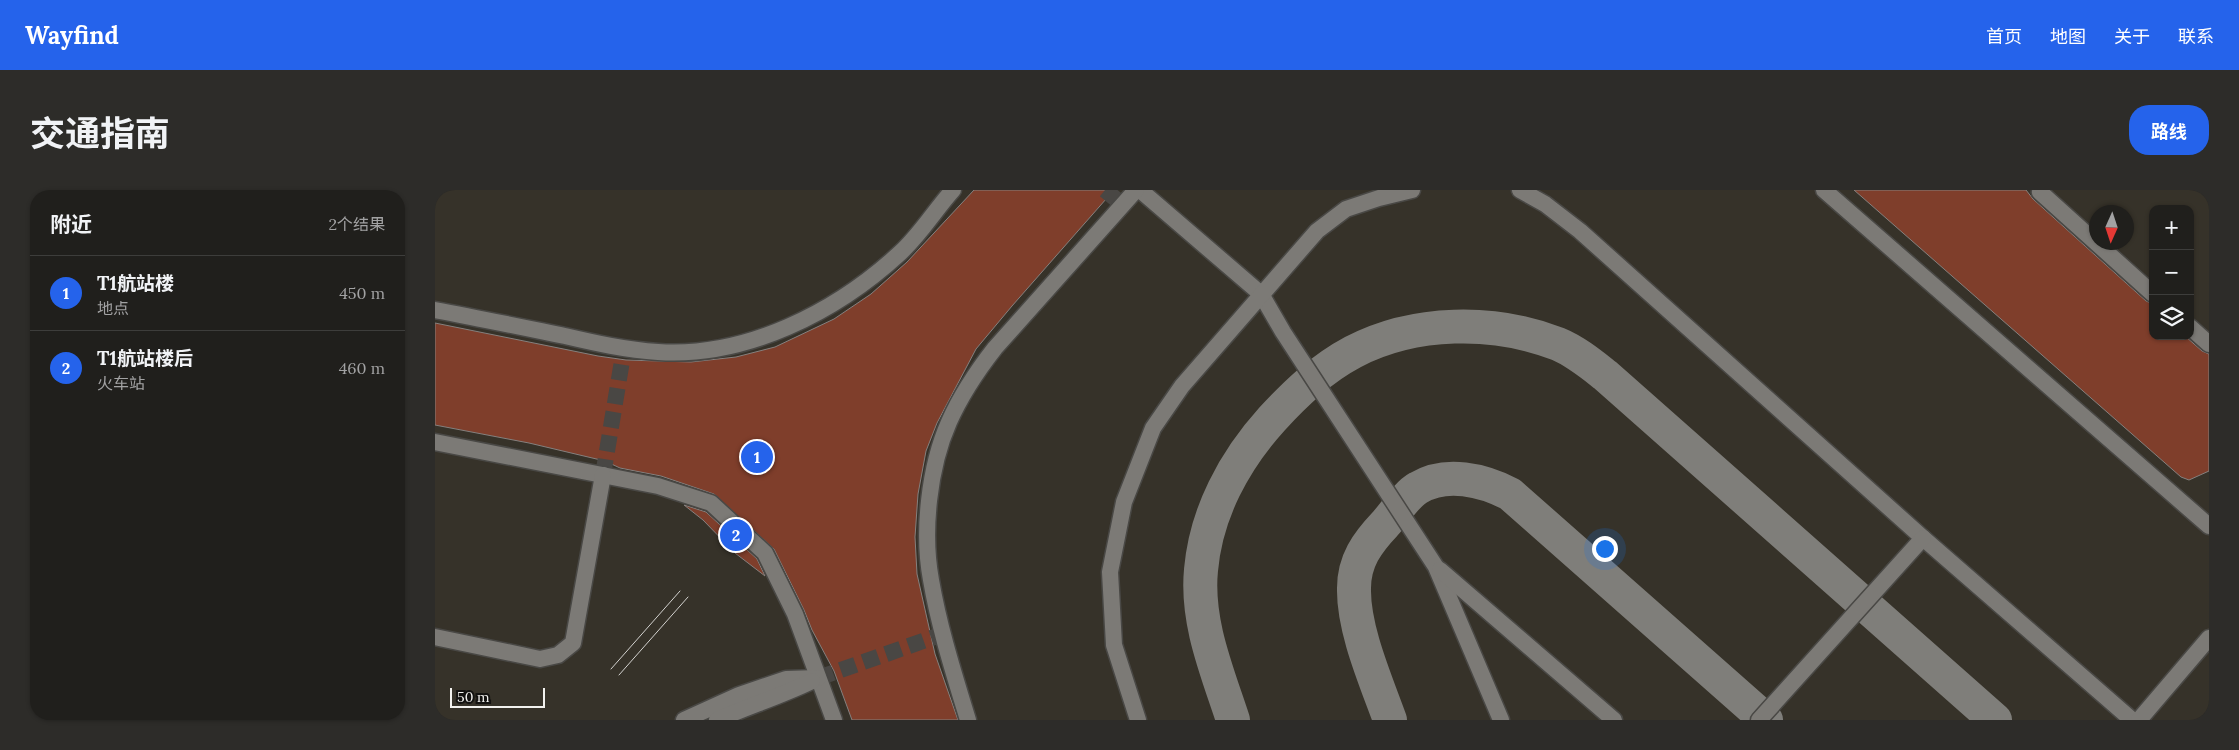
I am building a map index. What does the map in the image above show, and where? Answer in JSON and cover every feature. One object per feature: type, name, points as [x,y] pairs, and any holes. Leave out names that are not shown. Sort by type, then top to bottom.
[{"type":"lane","points":[[435,310],[624,352],[701,351],[755,340],[801,320],[852,292],[901,253],[953,190]]},
{"type":"lane","points":[[968,720],[948,655],[933,588],[927,534],[933,475],[948,424],[977,371],[995,348],[1136,190]]},
{"type":"lane","points":[[1140,190],[1261,294],[1283,332],[1436,567],[1501,720]]},
{"type":"lane","points":[[1138,720],[1114,645],[1110,572],[1124,502],[1153,428],[1182,386],[1317,231],[1346,209],[1412,190]]},
{"type":"lane","points":[[1520,190],[1545,204],[1580,231],[1923,538],[2132,720]]},
{"type":"lane","points":[[1824,190],[2209,526]]},
{"type":"lane","points":[[2040,191],[2149,290]]},
{"type":"lane","points":[[2194,331],[2209,344]]},
{"type":"lane","points":[[435,442],[658,486],[711,503],[765,553],[795,614],[834,720]]},
{"type":"lane","points":[[435,637],[540,658],[558,655],[573,643],[603,475]]},
{"type":"lane","points":[[1759,720],[1923,538]]},
{"type":"lane","points":[[1436,567],[1614,720]]},
{"type":"lane","points":[[2139,720],[2209,638]]},
{"type":"lane","points":[[684,720],[739,695],[785,679],[818,678]]},
{"type":"lane","points":[[717,720],[744,708],[789,693],[818,678]]},
{"type":"shaded area","points":[[435,190],[2209,190],[2209,720],[435,720]]},
{"type":"building","points":[[974,190],[1114,190],[976,349],[937,423],[926,451],[918,494],[915,537],[917,574],[935,654],[958,720],[852,720],[834,671],[812,630],[774,549],[714,494],[661,476],[620,468],[605,461],[529,443],[435,425],[435,323],[626,360],[691,362],[736,357],[775,347],[834,319],[871,294],[907,262]]},
{"type":"building","points":[[1854,190],[2026,190],[2033,199],[2149,302],[2149,340],[2190,340],[2202,351],[2209,354],[2209,471],[2189,480],[2181,477]]},
{"type":"building","points":[[684,505],[706,512],[757,559],[765,576],[735,553],[703,520]]},
{"type":"taxiway","points":[[1233,720],[1209,646],[1200,589],[1204,549],[1209,528],[1224,489],[1234,470],[1258,435],[1281,409],[1309,382],[1330,366],[1353,352],[1377,341],[1428,329],[1454,327],[1508,330],[1558,344],[1577,354],[1605,375],[1995,720]]},
{"type":"taxiway","points":[[1390,720],[1361,638],[1355,604],[1356,569],[1367,545],[1409,495],[1429,483],[1452,479],[1476,481],[1510,494],[1766,720]]},
{"type":"tunnel","points":[[1105,190],[1123,205]]},
{"type":"tunnel","points":[[603,475],[623,355]]},
{"type":"tunnel","points":[[818,678],[943,634]]},
{"type":"tram line","points":[[611,669],[680,591]]},
{"type":"tram line","points":[[619,675],[688,597]]},
{"type":"place","name":"T1航站楼","points":[[757,457]]},
{"type":"place","name":"T1航站楼后","points":[[736,535]]}]
